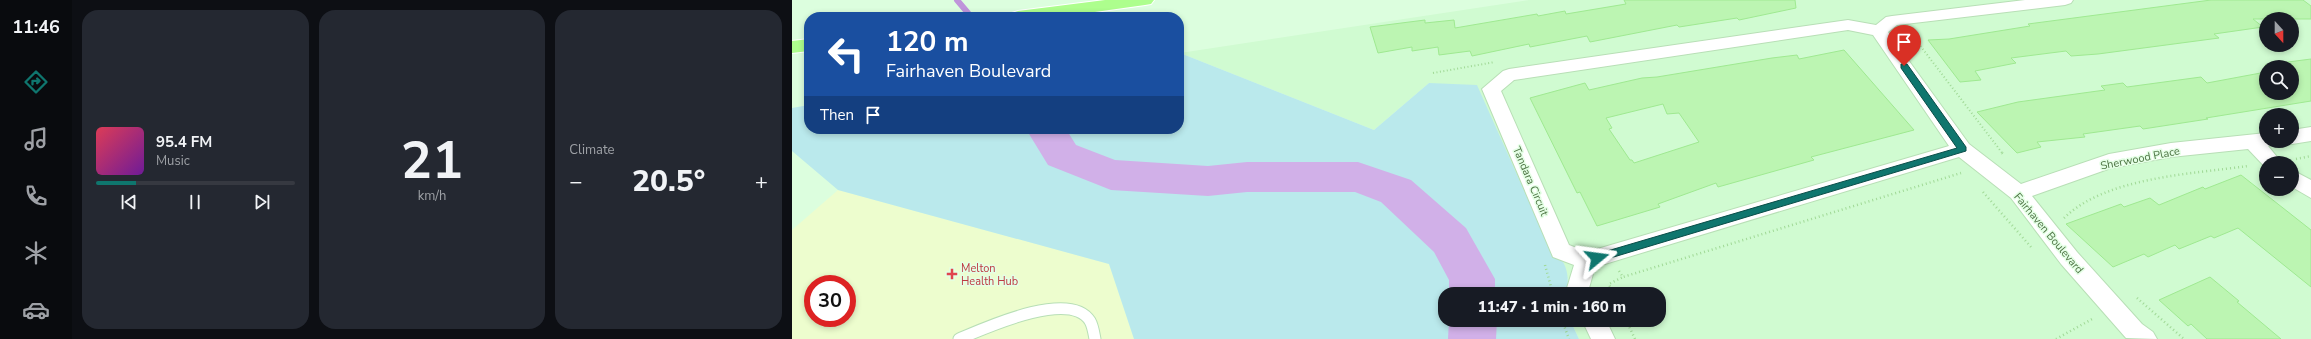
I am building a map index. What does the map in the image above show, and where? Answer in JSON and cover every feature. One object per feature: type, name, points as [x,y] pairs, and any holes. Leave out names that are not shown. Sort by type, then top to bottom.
[{"type":"highway","points":[[1055,12],[1145,0]]},
{"type":"highway","points":[[792,47],[804,46]]},
{"type":"street","points":[[1879,31],[1892,21],[2065,0]]},
{"type":"street","name":"Tandara Circuit","points":[[1586,261],[1561,251],[1491,89],[1509,75],[1848,25],[1879,31]]},
{"type":"street","name":"Fairhaven Boulevard","points":[[1879,31],[1962,149],[2018,193],[2133,336]]},
{"type":"street","points":[[2299,136],[2311,134]]},
{"type":"street","name":"Sherwood Place","points":[[2018,193],[2109,161],[2171,150],[2259,141]]},
{"type":"street","points":[[1578,287],[1586,261],[1962,149]]},
{"type":"street","points":[[2299,182],[2311,190]]},
{"type":"street","points":[[1597,327],[1603,339]]},
{"type":"lane","points":[[959,339],[997,322],[1052,308],[1070,309],[1087,316],[1095,330],[1095,339]]},
{"type":"path","points":[[1900,20],[2008,160]]},
{"type":"path","points":[[2061,223],[2069,209],[2089,198],[2138,183],[2251,166]]},
{"type":"path","points":[[1610,287],[1609,284],[1623,277]]},
{"type":"path","points":[[2131,293],[2184,339]]},
{"type":"path","points":[[2056,339],[2095,317]]},
{"type":"path","points":[[1565,327],[1569,339]]},
{"type":"path","points":[[1629,327],[1635,339]]},
{"type":"shaded area","points":[[1529,0],[2311,0],[2311,339],[1579,339],[1573,327],[1666,327],[1666,287],[1568,287],[1569,281],[1548,244],[1429,83],[1374,130],[1184,55],[1184,52]]},
{"type":"shaded area","points":[[1184,55],[1374,130],[1429,83],[1477,85],[1548,244],[1559,255],[1565,266],[1568,278],[1568,287],[1438,287],[1438,327],[1573,327],[1579,339],[1134,339],[1109,264],[838,190],[792,151],[792,108],[804,106],[804,134],[1184,134]]},
{"type":"shaded area","name":"Melton Health Hub","points":[[838,190],[1109,264],[1134,339],[792,339],[792,230]]},
{"type":"building","points":[[1624,0],[1795,0],[1796,8],[1739,20],[1737,18],[1679,27],[1677,25],[1590,42],[1587,36],[1530,47],[1529,44],[1472,56],[1470,51],[1439,55],[1438,47],[1412,51],[1412,47],[1378,53],[1370,27],[1425,20],[1425,23],[1454,20],[1455,28],[1537,14],[1538,16],[1565,11],[1566,14],[1626,4]]},
{"type":"building","points":[[2211,0],[2303,0],[2311,6],[2311,19],[2299,19],[2299,12],[2259,12],[2259,19],[2253,19],[2259,24],[2259,28],[2214,34],[2219,38],[2098,54],[2071,56],[2066,51],[2011,58],[2016,63],[1975,71],[1981,80],[1960,82],[1928,40],[1949,39],[2030,26],[2028,24]]},
{"type":"building","points":[[1844,50],[1914,130],[1811,157],[1814,160],[1718,187],[1716,183],[1658,204],[1660,207],[1597,226],[1580,192],[1577,193],[1530,98],[1585,83],[1589,90],[1642,78],[1657,77],[1772,58],[1797,55],[1799,59]],"holes":[[[1663,104],[1667,114],[1679,113],[1699,142],[1634,163],[1630,160],[1609,129],[1612,128],[1606,118]]]},
{"type":"building","points":[[2311,59],[2311,101],[2259,108],[2259,109],[2206,118],[2208,119],[2143,129],[2140,126],[2083,134],[2085,137],[2037,142],[2041,147],[2017,153],[1977,112],[2018,102],[2105,90],[2101,86],[2123,83],[2127,87],[2201,77],[2207,83],[2259,73],[2259,100],[2299,100],[2299,61]]},
{"type":"building","points":[[2241,175],[2259,189],[2259,196],[2268,196],[2311,230],[2311,287],[2238,228],[2214,238],[2211,236],[2179,249],[2175,245],[2148,257],[2144,254],[2113,267],[2066,224],[2121,204],[2124,207],[2150,198],[2159,205],[2203,187],[2205,189]]},
{"type":"building","points":[[2210,277],[2281,339],[2207,339],[2191,324],[2188,326],[2159,300]]},
{"type":"waterway","points":[[957,0],[967,12]]},
{"type":"waterway","points":[[1049,134],[1062,155],[1111,175],[1208,181],[1247,177],[1358,177],[1396,191],[1450,240],[1472,279],[1472,287]]},
{"type":"waterway","points":[[1472,339],[1473,327]]},
{"type":"place","name":"Melton Health Hub","points":[[952,274]]},
{"type":"route","points":[[1597,258],[1962,149],[1904,66]]}]
